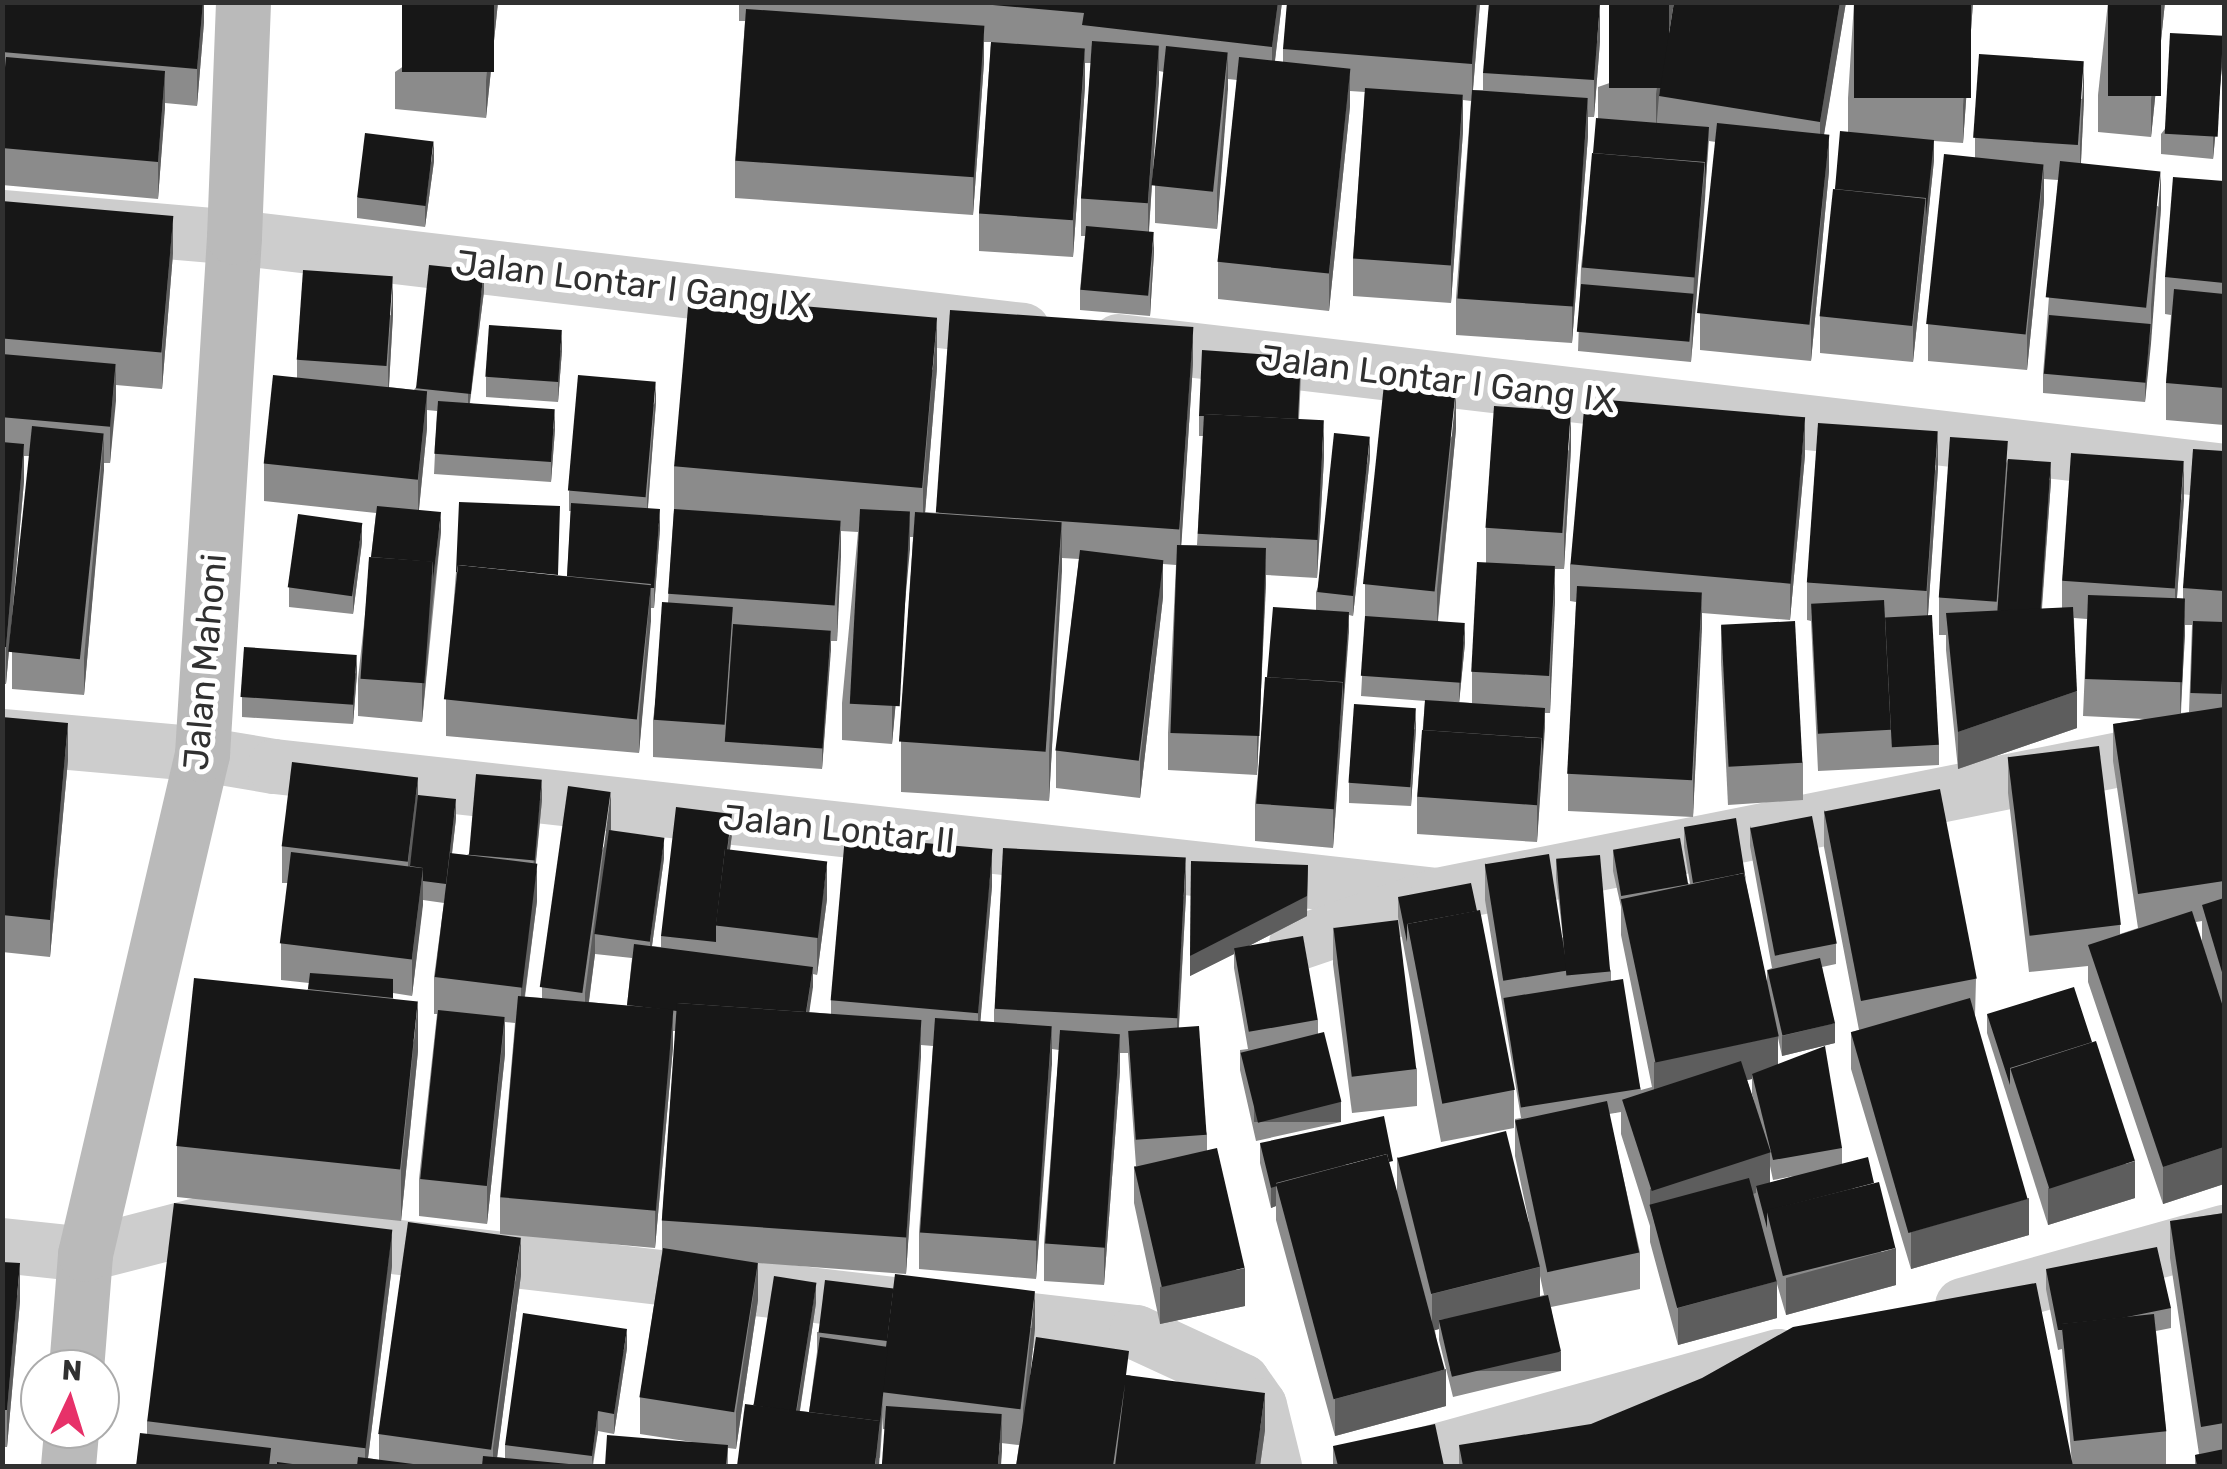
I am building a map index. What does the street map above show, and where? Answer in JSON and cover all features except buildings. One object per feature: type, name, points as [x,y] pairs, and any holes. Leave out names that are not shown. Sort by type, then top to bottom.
[{"type":"street","name":"Jalan Mahoni","points":[[78,1349],[85,1254],[202,754],[234,237],[243,2]]},
{"type":"street","name":"Jalan Lontar I Gang IX","points":[[2,217],[234,237],[2224,471]]},
{"type":"street","name":"Jalan Lontar II","points":[[2,736],[202,754],[274,766],[1438,895]]},
{"type":"street","points":[[1296,943],[1438,895],[2224,738]]},
{"type":"street","points":[[2,1246],[85,1254],[201,1224],[1136,1332],[1242,1380],[1260,1405],[1274,1466]]},
{"type":"street","points":[[1918,1317],[2224,1232]]},
{"type":"street","points":[[1381,1466],[1822,1344]]}]
